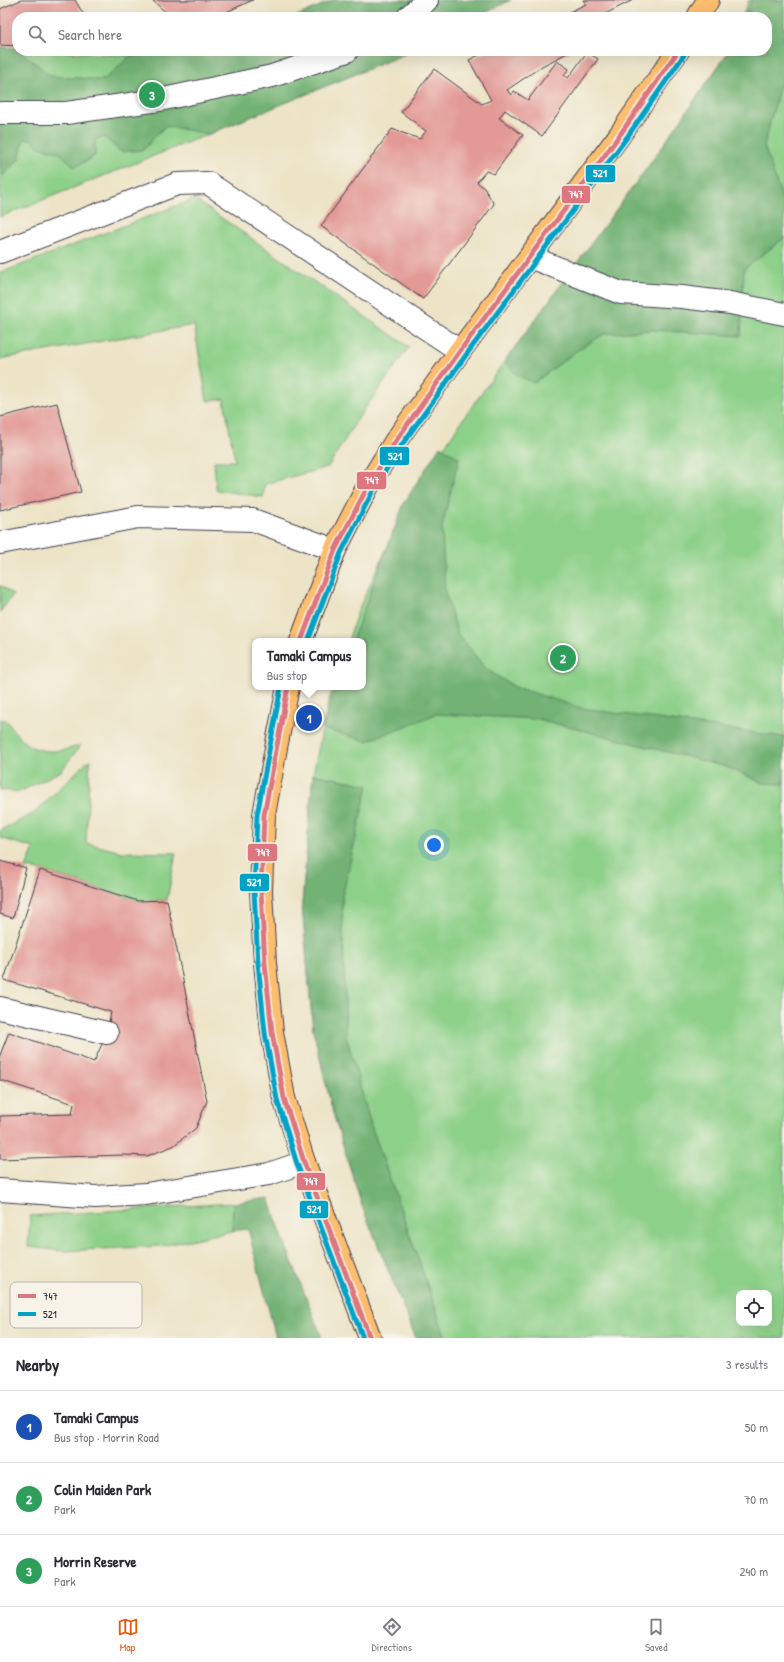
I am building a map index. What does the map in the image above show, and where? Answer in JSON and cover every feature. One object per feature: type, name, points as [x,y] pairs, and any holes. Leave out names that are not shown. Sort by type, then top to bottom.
[{"type":"main road","points":[[701,12],[708,0]]},
{"type":"main road","points":[[302,638],[335,550],[368,486],[395,442],[460,351],[619,136],[675,56]]},
{"type":"main road","points":[[287,690],[264,815],[261,891],[265,964],[272,1032],[284,1098],[304,1162],[370,1338]]},
{"type":"street","points":[[414,12],[427,0]]},
{"type":"street","points":[[1,113],[66,113],[159,100],[272,76],[332,56]]},
{"type":"street","points":[[0,252],[177,184],[208,183],[460,351]]},
{"type":"street","points":[[530,257],[621,293],[682,297],[730,303],[784,314]]},
{"type":"street","points":[[0,543],[138,517],[253,520],[335,550]]},
{"type":"street","points":[[0,1008],[107,1033]]},
{"type":"street","points":[[0,1190],[95,1197],[146,1194],[270,1174],[304,1162]]},
{"type":"green space","points":[[333,0],[511,0],[488,12],[306,12]]},
{"type":"green space","points":[[749,0],[784,0],[784,1338],[416,1338],[362,1206],[333,1113],[313,1029],[302,905],[313,774],[328,703],[332,690],[366,690],[366,638],[349,638],[357,613],[395,530],[422,480],[509,355],[646,172],[726,56],[772,56],[772,12],[744,12]]},
{"type":"green space","points":[[752,0],[784,0],[784,70],[764,146],[784,204],[784,238],[744,269],[741,336],[652,330],[604,334],[575,352],[534,383],[517,375],[504,362],[657,154],[726,56],[772,56],[772,12],[746,12]]},
{"type":"green space","points":[[0,47],[12,48],[12,56],[400,56],[209,134],[0,217]]},
{"type":"green space","points":[[0,47],[12,48],[12,56],[26,56],[51,76],[104,80],[130,56],[400,56],[209,134],[165,126],[143,150],[121,152],[104,137],[95,139],[95,156],[75,167],[60,153],[39,147],[31,139],[24,139],[19,159],[4,175],[0,174]]},
{"type":"green space","points":[[194,199],[409,347],[359,417],[328,467],[265,484],[263,497],[216,490],[214,461],[235,461],[224,399],[207,401],[194,325],[0,359],[0,273]]},
{"type":"green space","points":[[440,446],[459,458],[442,527],[445,592],[458,634],[486,669],[515,687],[581,708],[784,737],[784,784],[763,783],[726,767],[538,719],[436,714],[367,741],[323,729],[334,690],[366,690],[366,638],[353,638],[404,503]]},
{"type":"green space","points":[[0,585],[13,595],[0,612]]},
{"type":"green space","points":[[0,720],[6,720],[22,740],[36,749],[58,751],[81,745],[61,771],[19,792],[0,790]]},
{"type":"green space","points":[[90,759],[86,843],[122,852],[176,853],[167,900],[138,901],[40,870],[26,868],[34,848],[0,838],[0,831],[34,813]]},
{"type":"green space","points":[[313,774],[368,785],[342,897],[346,1035],[371,1125],[446,1338],[416,1338],[362,1206],[333,1113],[313,1029],[302,905]]},
{"type":"green space","points":[[269,1198],[282,1236],[322,1338],[276,1338],[248,1229],[232,1231],[233,1203]]},
{"type":"green space","points":[[233,1203],[232,1231],[161,1246],[64,1251],[28,1247],[30,1216]]},
{"type":"building","points":[[21,0],[75,0],[82,12],[12,12],[12,46],[0,45],[0,9]]},
{"type":"building","points":[[152,0],[253,0],[226,12],[165,12]]},
{"type":"building","points":[[583,0],[633,0],[609,12],[569,12],[586,4]]},
{"type":"building","points":[[477,56],[561,56],[542,66],[507,90],[511,95],[514,91],[528,100],[557,61],[569,69],[564,75],[568,78],[584,56],[593,56],[598,59],[542,136],[505,110],[499,118],[523,135],[494,174],[486,171],[477,182],[484,188],[494,204],[423,299],[321,226],[392,129],[420,139],[426,131],[401,112],[434,69],[482,104],[491,100],[469,60]]},
{"type":"building","points":[[57,403],[81,492],[0,510],[0,417]]},
{"type":"building","points":[[0,861],[26,868],[13,918],[0,914]]},
{"type":"building","points":[[40,870],[138,901],[167,900],[207,1101],[196,1128],[173,1146],[147,1156],[123,1155],[0,1159],[0,1116],[72,1114],[74,1104],[0,1080],[0,1055],[9,1032],[94,1062],[107,1033],[111,1012],[4,980]]},
{"type":"transit line","name":"747","points":[[302,638],[335,550],[368,486],[395,442],[460,351],[619,136],[675,56]]},
{"type":"transit line","name":"521","points":[[309,638],[341,553],[374,489],[401,446],[466,355],[625,140],[683,56]]},
{"type":"transit line","name":"521","points":[[280,690],[257,815],[254,891],[258,963],[265,1033],[277,1099],[297,1164],[363,1338]]},
{"type":"transit line","name":"747","points":[[287,690],[264,815],[261,891],[265,963],[272,1032],[284,1098],[304,1162],[370,1338]]},
{"type":"place","name":"Morrin Reserve","points":[[152,95]]},
{"type":"place","name":"Colin Maiden Park","points":[[563,658]]},
{"type":"place","name":"Tamaki Campus","points":[[309,718]]}]
